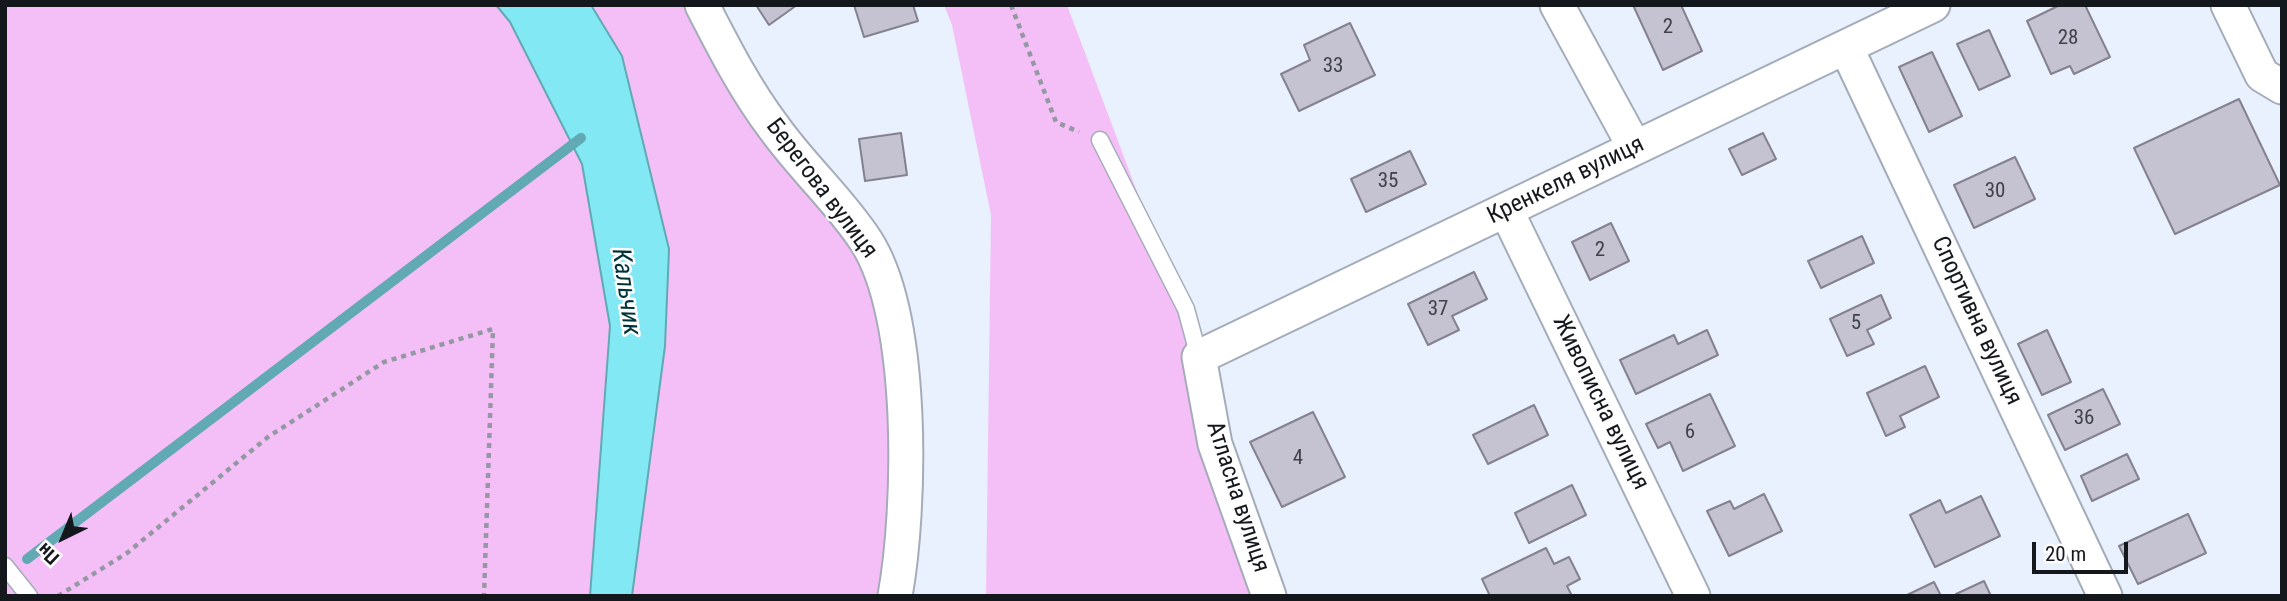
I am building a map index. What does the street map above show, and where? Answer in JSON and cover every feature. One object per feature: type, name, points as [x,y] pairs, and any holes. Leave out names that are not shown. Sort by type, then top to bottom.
[{"type":"street","name":"Берегова вулиця","points":[[702,5],[735,69],[774,129],[866,240],[886,280],[901,365],[906,471],[901,559],[895,596]]},
{"type":"street","points":[[1557,5],[1635,148]]},
{"type":"street","name":"Кренкеля вулиця","points":[[1199,357],[1933,5]]},
{"type":"street","points":[[2228,5],[2262,75],[2282,88]]},
{"type":"street","name":"Спортивна вулиця","points":[[1846,47],[2105,596]]},
{"type":"street","name":"Живописна вулиця","points":[[1506,210],[1693,596]]},
{"type":"street","name":"Атласна вулиця","points":[[1199,357],[1215,444],[1269,596]]},
{"type":"lane","points":[[1100,140],[1186,309],[1199,357]]},
{"type":"lane","points":[[5,566],[29,596]]},
{"type":"path","points":[[1010,5],[1056,122]]},
{"type":"path","points":[[58,596],[127,554],[268,437],[384,362],[493,329],[484,596]]},
{"type":"shaded area","points":[[5,5],[496,5],[510,22],[582,164],[610,327],[590,596],[5,596]]},
{"type":"shaded area","points":[[591,5],[702,5],[886,280],[895,596],[632,596],[665,346],[669,249],[622,56]]},
{"type":"shaded area","points":[[944,5],[1067,5],[1199,357],[1269,596],[986,596],[991,215],[952,25]]},
{"type":"water","name":"Кальчик","points":[[496,5],[591,5],[622,56],[669,249],[665,346],[632,596],[590,596],[610,326],[582,164],[510,22]]},
{"type":"building","points":[[756,5],[797,5],[769,25]]},
{"type":"building","points":[[854,5],[913,5],[918,21],[864,37]]},
{"type":"building","points":[[1633,5],[1681,5],[1702,51],[1663,70]]},
{"type":"building","points":[[2060,5],[2085,5],[2110,57],[2074,74],[2070,66],[2051,74],[2027,21]]},
{"type":"building","points":[[1350,23],[1375,75],[1299,111],[1281,74],[1310,60],[1304,45]]},
{"type":"building","points":[[1989,30],[2010,76],[1979,90],[1957,44]]},
{"type":"building","points":[[1932,52],[1962,116],[1929,132],[1899,67]]},
{"type":"building","points":[[2239,99],[2280,185],[2175,234],[2134,148]]},
{"type":"building","points":[[901,133],[907,175],[865,181],[859,139]]},
{"type":"building","points":[[1763,133],[1776,159],[1742,175],[1729,149]]},
{"type":"building","points":[[1410,151],[1426,184],[1366,212],[1351,179]]},
{"type":"building","points":[[2015,157],[2035,199],[1974,228],[1954,185]]},
{"type":"building","points":[[1611,223],[1629,261],[1590,280],[1572,242]]},
{"type":"building","points":[[1862,236],[1874,263],[1821,288],[1808,261]]},
{"type":"building","points":[[1474,272],[1487,299],[1452,316],[1459,330],[1428,345],[1408,304]]},
{"type":"building","points":[[1881,295],[1891,318],[1867,330],[1874,344],[1847,356],[1830,319]]},
{"type":"building","points":[[1707,330],[1718,355],[1636,394],[1620,360],[1674,335],[1678,344]]},
{"type":"building","points":[[2047,330],[2071,382],[2042,395],[2018,344]]},
{"type":"building","points":[[1925,366],[1939,397],[1900,416],[1905,427],[1886,436],[1867,393]]},
{"type":"building","points":[[2103,389],[2120,424],[2065,450],[2048,415]]},
{"type":"building","points":[[1710,394],[1735,446],[1683,471],[1670,442],[1658,448],[1646,424]]},
{"type":"building","points":[[1534,405],[1548,435],[1488,464],[1473,435]]},
{"type":"building","points":[[1313,412],[1345,477],[1282,507],[1250,442]]},
{"type":"building","points":[[2127,454],[2139,479],[2092,501],[2081,476]]},
{"type":"building","points":[[1572,485],[1586,515],[1529,543],[1515,513]]},
{"type":"building","points":[[1764,494],[1782,531],[1729,556],[1707,511],[1730,501],[1734,509]]},
{"type":"building","points":[[1981,496],[2000,536],[1935,567],[1910,515],[1940,500],[1946,513]]},
{"type":"building","points":[[2188,514],[2206,553],[2138,584],[2119,546]]},
{"type":"building","points":[[1546,548],[1554,564],[1569,557],[1580,579],[1567,586],[1572,596],[1490,596],[1482,579]]},
{"type":"building","points":[[1984,581],[1991,596],[1957,596],[1956,594]]},
{"type":"building","points":[[1934,582],[1941,596],[1905,596]]},
{"type":"waterway","points":[[27,559],[581,138]]}]
